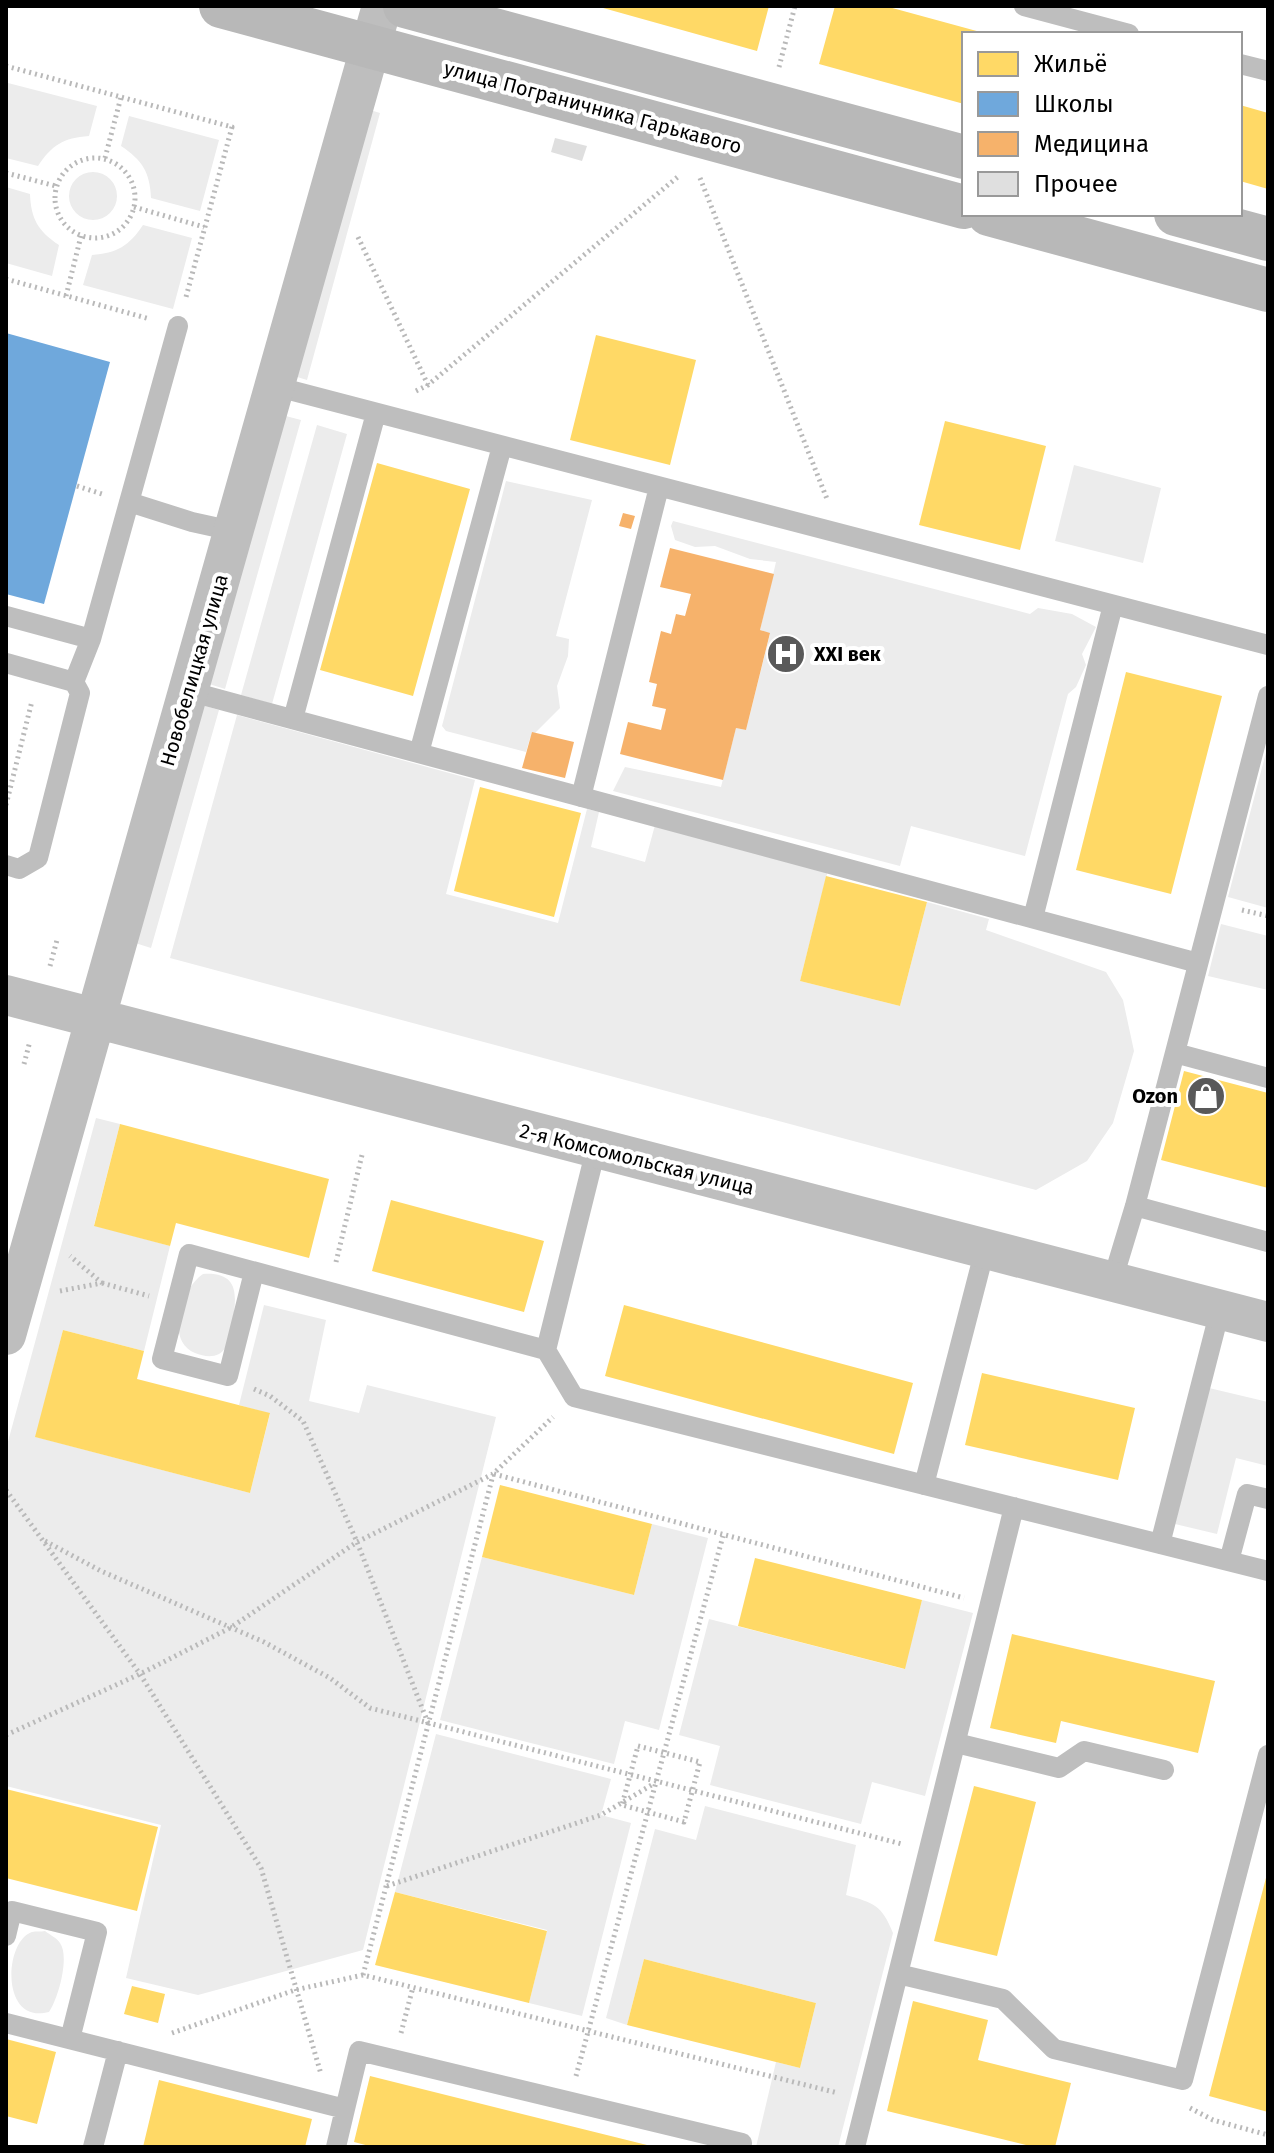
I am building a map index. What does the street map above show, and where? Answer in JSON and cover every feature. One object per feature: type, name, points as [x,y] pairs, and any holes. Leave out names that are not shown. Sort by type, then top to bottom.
[{"type":"street","name":"улица Пограничника Гарькавого","points":[[221,6],[376,26],[962,206]]},
{"type":"street","points":[[405,6],[962,156]]},
{"type":"street","name":"Новобелицкая улица","points":[[6,1335],[376,26]]},
{"type":"street","points":[[996,216],[1268,290]]},
{"type":"street","points":[[1183,216],[1268,239]]},
{"type":"street","name":"2-я Комсомольская улица","points":[[6,995],[1268,1322]]},
{"type":"lane","points":[[1024,6],[1122,32]]},
{"type":"lane","points":[[1242,64],[1268,71]]},
{"type":"lane","points":[[74,682],[91,639],[178,326]]},
{"type":"lane","points":[[274,386],[1268,645]]},
{"type":"lane","points":[[293,719],[376,413]]},
{"type":"lane","points":[[419,753],[502,446]]},
{"type":"lane","points":[[581,797],[659,487]]},
{"type":"lane","points":[[129,502],[233,531]]},
{"type":"lane","points":[[1033,918],[1113,605]]},
{"type":"lane","points":[[6,616],[91,639]]},
{"type":"lane","points":[[6,663],[74,682],[80,693],[38,858],[19,869],[6,865]]},
{"type":"lane","points":[[188,691],[1198,963]]},
{"type":"lane","points":[[1112,1282],[1135,1206],[1268,696]]},
{"type":"lane","points":[[1175,1053],[1268,1078]]},
{"type":"lane","points":[[546,1350],[596,1149]]},
{"type":"lane","points":[[1135,1206],[1268,1242]]},
{"type":"lane","points":[[924,1485],[985,1249]]},
{"type":"lane","points":[[254,1272],[228,1376],[162,1359],[189,1254],[546,1350],[574,1397],[1268,1571]]},
{"type":"lane","points":[[1160,1544],[1220,1310]]},
{"type":"lane","points":[[1229,1561],[1247,1494],[1268,1499]]},
{"type":"lane","points":[[855,2147],[1014,1507]]},
{"type":"lane","points":[[956,1743],[1059,1768],[1084,1751],[1164,1770]]},
{"type":"lane","points":[[898,1974],[1003,1999],[1054,2049],[1183,2080],[1268,1755]]},
{"type":"lane","points":[[6,1936],[12,1911],[97,1932],[70,2039]]},
{"type":"lane","points":[[6,2023],[338,2107]]},
{"type":"lane","points":[[93,2147],[118,2051]]},
{"type":"lane","points":[[336,2147],[338,2107],[359,2051],[742,2143],[741,2147]]},
{"type":"path","points":[[778,69],[795,6]]},
{"type":"path","points":[[6,66],[232,127],[178,326],[6,279]]},
{"type":"path","points":[[105,158],[121,97]]},
{"type":"path","points":[[93,157],[105,158],[126,171],[135,195],[134,207],[130,218],[114,233],[104,237],[81,236],[62,221],[54,198],[56,186],[70,166],[93,157]]},
{"type":"path","points":[[6,173],[56,186]]},
{"type":"path","points":[[376,413],[428,385],[681,173]]},
{"type":"path","points":[[700,178],[840,534]]},
{"type":"path","points":[[134,207],[204,227]]},
{"type":"path","points":[[357,234],[428,385]]},
{"type":"path","points":[[66,296],[81,236]]},
{"type":"path","points":[[77,486],[107,495]]},
{"type":"path","points":[[6,805],[32,699]]},
{"type":"path","points":[[328,1292],[362,1155]]},
{"type":"path","points":[[102,1283],[176,1304]]},
{"type":"path","points":[[228,1376],[270,1396],[303,1421],[357,1542],[429,1723]]},
{"type":"path","points":[[6,1735],[140,1674],[230,1628],[357,1542],[493,1474],[574,1397]]},
{"type":"path","points":[[493,1474],[991,1605]]},
{"type":"path","points":[[363,1975],[493,1474]]},
{"type":"path","points":[[6,1490],[140,1674],[261,1868],[295,1990],[338,2107]]},
{"type":"path","points":[[576,2076],[723,1536]]},
{"type":"path","points":[[45,1541],[101,1571],[230,1628],[330,1678],[370,1708],[929,1850]]},
{"type":"path","points":[[638,1746],[700,1762],[684,1822],[622,1805],[638,1746]]},
{"type":"path","points":[[387,1886],[601,1815],[656,1782]]},
{"type":"path","points":[[118,2051],[295,1990],[363,1975],[866,2100]]},
{"type":"path","points":[[395,2060],[413,1987]]},
{"type":"path","points":[[1145,2070],[1179,2102],[1213,2120],[1268,2135]]},
{"type":"shaded area","points":[[8,83],[97,106],[89,136],[59,144],[38,166],[6,158]]},
{"type":"shaded area","points":[[367,109],[380,113],[307,380],[294,376]]},
{"type":"shaded area","points":[[129,116],[219,140],[200,211],[151,198],[144,168],[121,146]]},
{"type":"shaded area","points":[[93,172],[110,179],[117,196],[110,213],[93,220],[76,213],[69,196],[76,179]]},
{"type":"shaded area","points":[[6,187],[30,194],[37,224],[59,245],[52,276],[6,263]]},
{"type":"shaded area","points":[[143,225],[192,238],[173,309],[83,285],[92,255],[122,247]]},
{"type":"shaded area","points":[[282,415],[301,420],[225,689],[206,683]]},
{"type":"shaded area","points":[[317,425],[347,434],[272,704],[241,695]]},
{"type":"shaded area","points":[[1074,465],[1161,488],[1143,563],[1055,541]]},
{"type":"shaded area","points":[[506,481],[592,500],[556,636],[569,639],[568,656],[557,686],[560,708],[530,738],[526,752],[446,731],[442,726]]},
{"type":"shaded area","points":[[673,521],[1030,614],[1038,608],[1072,614],[1096,627],[1082,654],[1086,665],[1076,687],[1068,694],[1025,856],[911,826],[900,866],[613,791],[625,767],[721,787],[736,728],[746,730],[770,634],[760,630],[776,562],[750,559],[715,546],[695,547],[675,540],[671,526]]},
{"type":"shaded area","points":[[199,704],[219,710],[151,948],[132,942]]},
{"type":"shaded area","points":[[237,715],[475,780],[446,894],[558,923],[587,809],[599,812],[591,847],[645,862],[655,825],[828,870],[800,981],[900,1006],[927,902],[989,919],[986,930],[1106,972],[1123,1000],[1134,1051],[1113,1123],[1087,1161],[1036,1190],[170,958]]},
{"type":"shaded area","points":[[1268,745],[1268,908],[1228,897]]},
{"type":"shaded area","points":[[1221,924],[1268,936],[1268,990],[1208,976]]},
{"type":"shaded area","points":[[96,1118],[120,1124],[94,1225],[170,1246],[144,1351],[63,1330],[36,1437],[250,1493],[270,1414],[239,1405],[264,1305],[326,1320],[309,1401],[359,1413],[367,1385],[496,1417],[363,1950],[198,1995],[126,1978],[161,1825],[6,1786],[6,1449]]},
{"type":"shaded area","points":[[203,1274],[223,1277],[233,1286],[234,1293],[234,1310],[226,1348],[213,1356],[195,1353],[186,1346],[178,1326],[183,1302],[195,1281]]},
{"type":"shaded area","points":[[1209,1388],[1268,1402],[1268,1466],[1236,1458],[1217,1534],[1175,1524]]},
{"type":"shaded area","points":[[652,1524],[708,1538],[659,1730],[625,1721],[614,1764],[440,1720],[482,1557],[634,1595]]},
{"type":"shaded area","points":[[922,1600],[973,1613],[925,1796],[872,1782],[861,1824],[710,1785],[720,1746],[679,1735],[709,1619],[904,1669]]},
{"type":"shaded area","points":[[436,1734],[611,1779],[601,1815],[631,1823],[582,2016],[529,2003],[547,1930],[395,1892]]},
{"type":"shaded area","points":[[705,1806],[856,1845],[846,1895],[876,1906],[893,1933],[838,2147],[756,2147],[776,2062],[800,2068],[816,2003],[644,1959],[627,2025],[606,2018],[655,1829],[696,1840]]},
{"type":"shaded area","points":[[45,1931],[63,1949],[63,1968],[56,1998],[49,2012],[33,2013],[22,2006],[15,1995],[12,1965],[23,1939],[32,1932]]},
{"type":"building: Жильё","points":[[596,6],[769,6],[757,51]]},
{"type":"building: Жильё","points":[[835,6],[885,6],[980,32],[962,32],[962,103],[819,64]]},
{"type":"building: Жильё","points":[[1242,106],[1268,113],[1268,189],[1242,182]]},
{"type":"building: Жильё","points":[[596,335],[696,360],[670,465],[570,440]]},
{"type":"building: Жильё","points":[[945,421],[1046,446],[1020,550],[919,525]]},
{"type":"building: Жильё","points":[[377,463],[470,489],[413,696],[320,670]]},
{"type":"building: Жильё","points":[[1126,672],[1222,696],[1171,894],[1076,870]]},
{"type":"building: Жильё","points":[[480,787],[581,813],[554,917],[454,891]]},
{"type":"building: Жильё","points":[[826,876],[927,902],[900,1006],[800,981]]},
{"type":"building: Жильё","points":[[1184,1071],[1268,1093],[1268,1188],[1161,1160]]},
{"type":"building: Жильё","points":[[120,1124],[329,1179],[309,1258],[176,1223],[170,1246],[94,1226]]},
{"type":"building: Жильё","points":[[391,1200],[544,1241],[524,1312],[372,1271]]},
{"type":"building: Жильё","points":[[624,1305],[913,1383],[894,1454],[605,1376]]},
{"type":"building: Жильё","points":[[63,1330],[144,1351],[137,1379],[270,1413],[250,1493],[35,1437]]},
{"type":"building: Жильё","points":[[982,1373],[1135,1408],[1118,1480],[965,1445]]},
{"type":"building: Жильё","points":[[500,1485],[652,1524],[634,1595],[482,1557]]},
{"type":"building: Жильё","points":[[755,1558],[922,1600],[905,1669],[738,1626]]},
{"type":"building: Жильё","points":[[1012,1634],[1215,1681],[1198,1753],[1061,1721],[1056,1743],[990,1728]]},
{"type":"building: Жильё","points":[[974,1786],[1036,1802],[997,1956],[934,1941]]},
{"type":"building: Жильё","points":[[6,1789],[158,1827],[137,1911],[6,1878]]},
{"type":"building: Жильё","points":[[1268,1874],[1268,2112],[1209,2096]]},
{"type":"building: Жильё","points":[[395,1892],[547,1931],[529,2003],[375,1965]]},
{"type":"building: Жильё","points":[[644,1959],[816,2003],[800,2068],[627,2025]]},
{"type":"building: Жильё","points":[[132,1986],[165,1994],[158,2023],[124,2014]]},
{"type":"building: Жильё","points":[[913,2001],[988,2020],[978,2060],[1071,2083],[1055,2147],[1034,2147],[887,2111]]},
{"type":"building: Жильё","points":[[6,2039],[56,2052],[37,2124],[6,2116]]},
{"type":"building: Жильё","points":[[370,2076],[651,2147],[373,2147],[354,2142]]},
{"type":"building: Жильё","points":[[159,2080],[312,2119],[305,2147],[143,2147]]},
{"type":"building: Школы","points":[[6,333],[110,362],[44,604],[6,594]]},
{"type":"building: Медицина","points":[[623,513],[635,516],[631,529],[619,526]]},
{"type":"building: Медицина","points":[[670,548],[774,574],[760,630],[770,633],[746,730],[736,728],[723,780],[620,754],[628,722],[661,730],[666,709],[652,706],[657,684],[649,682],[661,631],[671,634],[676,614],[685,616],[691,594],[660,587]]},
{"type":"building: Медицина","points":[[532,732],[574,742],[565,778],[522,768]]},
{"type":"building: Прочее","points":[[555,138],[587,146],[582,161],[551,152]]},
{"type":"place","name":"XXI век","points":[[786,654]]},
{"type":"place","name":"Ozon","points":[[1206,1096]]}]
